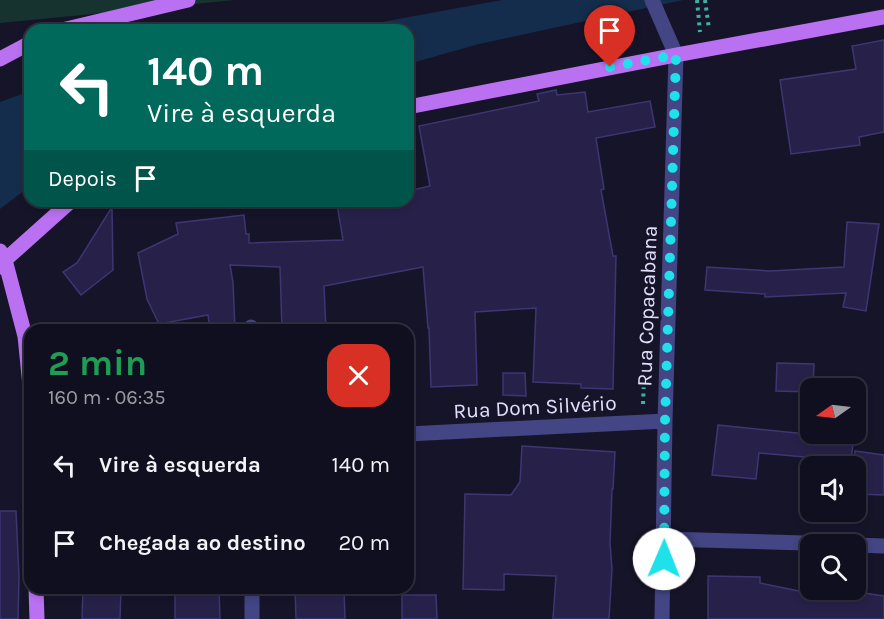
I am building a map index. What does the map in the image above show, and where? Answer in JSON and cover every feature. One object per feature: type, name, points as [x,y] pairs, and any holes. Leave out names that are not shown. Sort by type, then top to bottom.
[{"type":"main road","points":[[88,24],[188,0]]},
{"type":"main road","points":[[414,105],[884,17]]},
{"type":"main road","points":[[0,59],[24,46]]},
{"type":"main road","points":[[24,333],[2,259],[64,207]]},
{"type":"main road","points":[[36,594],[37,619]]},
{"type":"street","name":"Rua Copacabana","points":[[652,0],[676,55],[665,421],[662,619]]},
{"type":"street","name":"Rua Dom Silvério","points":[[414,434],[665,421]]},
{"type":"street","points":[[664,538],[800,543]]},
{"type":"street","points":[[866,545],[884,546]]},
{"type":"street","points":[[252,594],[252,619]]},
{"type":"path","points":[[705,0],[710,48]]},
{"type":"green space","points":[[0,0],[235,0],[0,23]]},
{"type":"water","points":[[502,0],[683,0],[479,44],[414,62],[414,24],[371,24]]},
{"type":"water","points":[[24,93],[24,191],[0,209],[0,102]]},
{"type":"building","points":[[884,40],[884,132],[859,137],[860,145],[791,154],[780,80],[856,69],[852,46]]},
{"type":"building","points":[[556,90],[557,95],[585,92],[588,112],[650,101],[655,127],[596,138],[604,189],[601,190],[613,256],[616,256],[613,389],[581,388],[581,384],[533,382],[536,308],[475,312],[477,385],[431,387],[429,328],[423,267],[324,286],[326,324],[282,324],[280,267],[230,265],[235,324],[209,324],[208,315],[159,324],[147,299],[138,253],[178,234],[176,223],[244,215],[249,243],[343,240],[338,207],[414,207],[414,190],[430,186],[419,126],[539,101],[537,94]]},
{"type":"building","points":[[112,207],[113,270],[81,295],[63,272],[77,263]]},
{"type":"building","points":[[847,222],[879,224],[866,311],[843,307],[846,293],[765,297],[765,294],[705,290],[707,267],[770,271],[844,267]]},
{"type":"building","points":[[777,363],[814,364],[813,378],[800,378],[800,392],[776,391]]},
{"type":"building","points":[[503,373],[525,373],[526,396],[503,395]]},
{"type":"building","points":[[718,425],[800,433],[800,444],[853,444],[852,456],[800,457],[759,453],[756,479],[712,475]]},
{"type":"building","points":[[522,446],[615,452],[609,619],[553,619],[556,576],[504,574],[504,590],[463,589],[465,494],[511,495],[520,482]]},
{"type":"building","points":[[855,451],[884,455],[884,495],[866,494],[866,456],[855,456]]},
{"type":"building","points":[[0,511],[16,511],[18,619],[0,619]]},
{"type":"building","points":[[708,576],[760,577],[760,583],[800,591],[800,600],[866,600],[866,593],[884,596],[884,619],[708,619]]},
{"type":"building","points":[[83,594],[121,594],[120,619],[82,619]]},
{"type":"building","points":[[175,594],[219,594],[220,619],[175,619]]},
{"type":"building","points":[[295,594],[344,594],[345,619],[296,619]]},
{"type":"building","points":[[402,595],[436,595],[437,619],[402,619]]},
{"type":"route","points":[[610,67],[676,55],[665,421],[664,559]]}]
